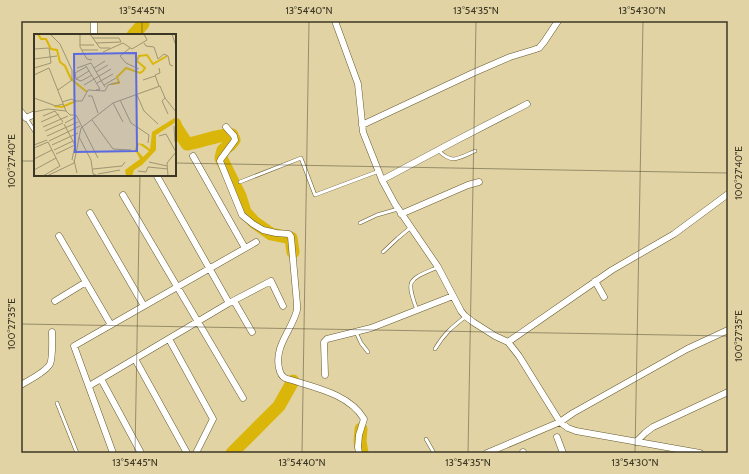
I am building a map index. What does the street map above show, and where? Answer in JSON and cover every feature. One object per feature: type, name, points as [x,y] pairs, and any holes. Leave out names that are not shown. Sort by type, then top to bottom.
[{"type":"street","points":[[94,21],[94,34]]},
{"type":"street","points":[[335,21],[358,84],[360,92],[362,125],[365,138],[382,180],[410,228],[438,267],[461,311],[473,322],[495,336],[508,342],[519,356],[560,422],[568,428],[576,431],[700,453]]},
{"type":"street","points":[[362,125],[510,56],[539,48],[558,21]]},
{"type":"street","points":[[382,180],[527,104]]},
{"type":"street","points":[[21,112],[26,118],[34,114]]},
{"type":"street","points":[[226,127],[234,136],[235,140],[220,162],[242,215],[263,230],[289,234],[290,237],[297,310],[279,350],[277,363],[281,376],[333,394],[354,406],[364,419],[358,435],[359,453]]},
{"type":"street","points":[[193,156],[245,248]]},
{"type":"street","points":[[157,176],[210,269],[252,332]]},
{"type":"street","points":[[400,212],[479,182]]},
{"type":"street","points":[[508,342],[595,281],[674,234],[728,194]]},
{"type":"street","points":[[123,195],[243,398]]},
{"type":"street","points":[[90,214],[144,306]]},
{"type":"street","points":[[59,236],[111,325]]},
{"type":"street","points":[[113,453],[74,346],[256,242]]},
{"type":"street","points":[[89,386],[232,302],[271,281],[283,306]]},
{"type":"street","points":[[595,281],[604,297]]},
{"type":"street","points":[[55,301],[86,282]]},
{"type":"street","points":[[325,375],[325,340],[371,328],[453,296]]},
{"type":"street","points":[[488,453],[560,422],[573,413],[687,349],[728,330]]},
{"type":"street","points":[[21,384],[45,370],[50,365],[52,360],[52,332]]},
{"type":"street","points":[[169,339],[213,419],[196,453]]},
{"type":"street","points":[[135,359],[187,453]]},
{"type":"street","points":[[101,379],[141,453]]},
{"type":"street","points":[[636,442],[653,427],[728,392]]},
{"type":"street","points":[[556,437],[564,453]]},
{"type":"lane","points":[[26,118],[34,130]]},
{"type":"lane","points":[[438,150],[444,157],[455,159],[475,150]]},
{"type":"lane","points":[[240,182],[301,158],[315,195],[379,172]]},
{"type":"lane","points":[[360,223],[377,215],[400,212]]},
{"type":"lane","points":[[383,252],[410,228]]},
{"type":"lane","points":[[417,310],[411,295],[411,282],[413,278],[438,267]]},
{"type":"lane","points":[[435,349],[447,332],[466,316]]},
{"type":"lane","points":[[356,332],[361,343],[368,352]]},
{"type":"lane","points":[[57,403],[77,453]]},
{"type":"lane","points":[[426,439],[434,453]]},
{"type":"waterway","points":[[134,34],[143,24],[143,21]]},
{"type":"waterway","points":[[176,127],[187,144],[232,135],[234,140],[223,150],[221,158],[240,196],[245,212],[254,222],[271,234],[291,238],[293,252]]},
{"type":"waterway","points":[[232,453],[279,406],[293,381]]},
{"type":"waterway","points":[[361,429],[360,441],[362,453]]}]
